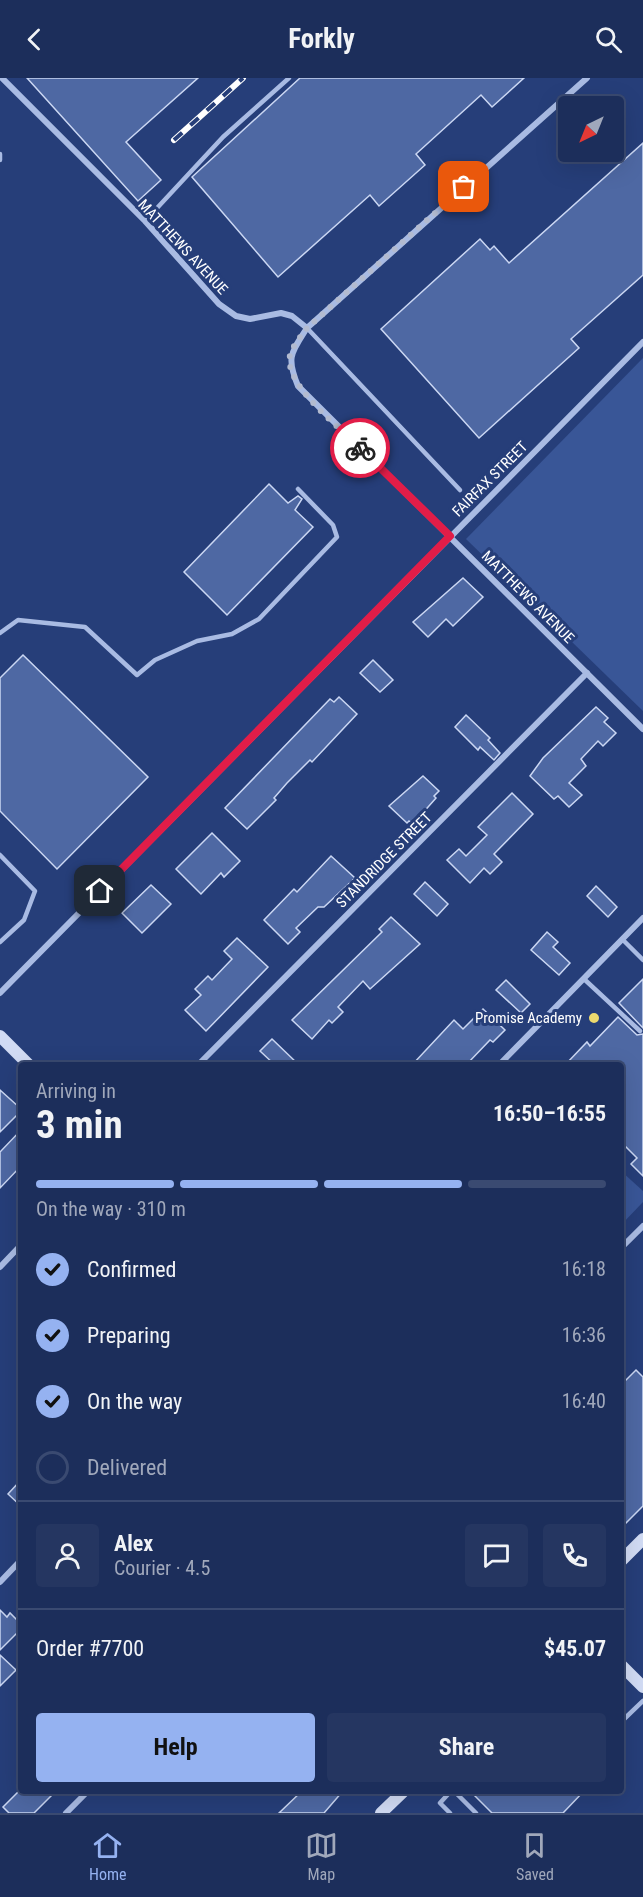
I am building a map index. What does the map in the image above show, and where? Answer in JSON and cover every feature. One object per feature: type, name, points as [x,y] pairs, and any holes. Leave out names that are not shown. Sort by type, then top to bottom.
[{"type":"main road","points":[[0,1036],[26,1062]]},
{"type":"main road","points":[[624,1558],[643,1539]]},
{"type":"main road","points":[[624,1668],[643,1687]]},
{"type":"main road","points":[[381,1813],[401,1794]]},
{"type":"street","name":"MATTHEWS AVENUE","points":[[2,78],[145,221],[219,304],[236,316],[250,319],[281,314],[292,316],[307,328],[291,352],[290,367],[298,386],[643,729]]},
{"type":"street","points":[[307,328],[586,78]]},
{"type":"street","name":"FAIRFAX STREET","points":[[0,993],[643,342]]},
{"type":"street","name":"STANDRIDGE STREET","points":[[201,1062],[587,673]]},
{"type":"street","points":[[502,1062],[643,918]]},
{"type":"street","points":[[624,1245],[643,1226]]},
{"type":"street","points":[[0,1267],[18,1248]]},
{"type":"street","points":[[0,1582],[18,1563]]},
{"type":"street","points":[[66,1813],[85,1794]]},
{"type":"lane","points":[[145,221],[223,138],[289,78]]},
{"type":"lane","points":[[0,154],[0,160]]},
{"type":"lane","points":[[307,328],[460,490]]},
{"type":"lane","points":[[0,633],[18,620],[85,627],[137,675],[155,660],[186,646],[232,634],[259,619],[338,537],[333,525],[298,489]]},
{"type":"lane","points":[[0,855],[35,891],[24,920],[0,942]]},
{"type":"lane","points":[[622,939],[643,960]]},
{"type":"lane","points":[[584,979],[640,1031]]},
{"type":"lane","points":[[624,1719],[643,1701]]},
{"type":"lane","points":[[450,1794],[440,1803],[450,1813]]},
{"type":"lane","points":[[456,1794],[476,1813]]},
{"type":"shaded area","points":[[643,358],[643,711],[466,539]]},
{"type":"shaded area","points":[[624,1174],[643,1191],[643,1202],[624,1222]]},
{"type":"building","points":[[27,78],[198,78],[126,142],[161,180],[138,201]]},
{"type":"building","points":[[300,78],[524,78],[492,107],[481,95],[416,154],[425,165],[379,206],[370,195],[278,277],[192,177]]},
{"type":"building","points":[[643,143],[643,275],[571,339],[579,348],[479,438],[381,329],[480,239],[490,250],[494,246],[509,263]]},
{"type":"building","points":[[269,484],[288,503],[298,496],[302,499],[295,510],[313,527],[227,615],[184,572]]},
{"type":"building","points":[[463,578],[483,597],[453,626],[446,619],[428,637],[413,622]]},
{"type":"building","points":[[23,655],[148,777],[57,869],[0,811],[0,678]]},
{"type":"building","points":[[373,660],[393,680],[380,692],[360,673]]},
{"type":"building","points":[[339,697],[357,714],[312,762],[310,760],[287,783],[274,798],[276,800],[247,829],[225,808],[330,699],[334,702]]},
{"type":"building","points":[[596,707],[608,718],[604,722],[616,733],[603,746],[598,741],[581,759],[586,766],[569,783],[582,795],[569,807],[558,796],[554,799],[530,776],[543,758]]},
{"type":"building","points":[[466,715],[490,738],[488,740],[500,753],[494,760],[480,747],[478,750],[455,727]]},
{"type":"building","points":[[423,776],[439,791],[434,796],[436,798],[413,824],[409,821],[407,823],[389,806]]},
{"type":"building","points":[[512,793],[533,814],[494,854],[502,862],[490,874],[484,868],[470,883],[447,860],[459,849],[466,856],[487,835],[478,827]]},
{"type":"building","points":[[212,833],[240,861],[224,877],[221,873],[201,894],[176,869]]},
{"type":"building","points":[[331,856],[355,878],[324,907],[318,907],[296,928],[300,932],[288,944],[264,920],[294,889],[297,892]]},
{"type":"building","points":[[425,882],[448,904],[437,916],[414,894]]},
{"type":"building","points":[[151,885],[171,904],[142,933],[122,913]]},
{"type":"building","points":[[596,886],[617,907],[608,917],[587,896]]},
{"type":"building","points":[[391,917],[420,944],[370,989],[363,981],[338,1007],[343,1012],[332,1023],[329,1020],[312,1039],[292,1020],[382,932],[379,929]]},
{"type":"building","points":[[547,932],[558,942],[553,947],[570,963],[559,975],[531,950]]},
{"type":"building","points":[[237,938],[268,967],[206,1031],[185,1010],[201,995],[195,989],[208,976],[212,980],[232,959],[224,951]]},
{"type":"building","points":[[643,979],[643,1028],[619,1003]]},
{"type":"building","points":[[506,980],[530,1004],[521,1013],[496,990]]},
{"type":"building","points":[[483,1009],[505,1030],[493,1042],[490,1040],[469,1062],[415,1062],[454,1020],[463,1029]]},
{"type":"building","points":[[618,1017],[637,1035],[643,1034],[643,1176],[631,1164],[637,1158],[624,1145],[624,1062],[568,1062],[587,1042],[590,1046]]},
{"type":"building","points":[[272,1039],[296,1062],[272,1062],[260,1051]]},
{"type":"building","points":[[0,1090],[18,1106],[18,1114],[0,1132]]},
{"type":"building","points":[[18,1133],[18,1169],[0,1188],[0,1152]]},
{"type":"building","points":[[636,1370],[643,1377],[643,1506],[624,1525],[624,1382]]},
{"type":"building","points":[[18,1483],[18,1503],[8,1494]]},
{"type":"building","points":[[0,1610],[7,1617],[10,1613],[18,1621],[18,1632],[0,1650]]},
{"type":"building","points":[[0,1655],[16,1670],[0,1686]]},
{"type":"building","points":[[18,1792],[18,1794],[53,1794],[34,1813],[9,1813],[3,1807]]},
{"type":"building","points":[[299,1794],[340,1794],[324,1813],[279,1813]]},
{"type":"building","points":[[473,1794],[581,1794],[563,1813],[492,1813]]},
{"type":"railway","points":[[174,140],[243,78]]},
{"type":"way so far","points":[[360,448],[298,386],[290,367],[291,352],[307,328],[464,187]]},
{"type":"place","name":"Promise Academy","points":[[594,1018]]},
{"type":"route","points":[[100,891],[450,536],[360,448]]}]
